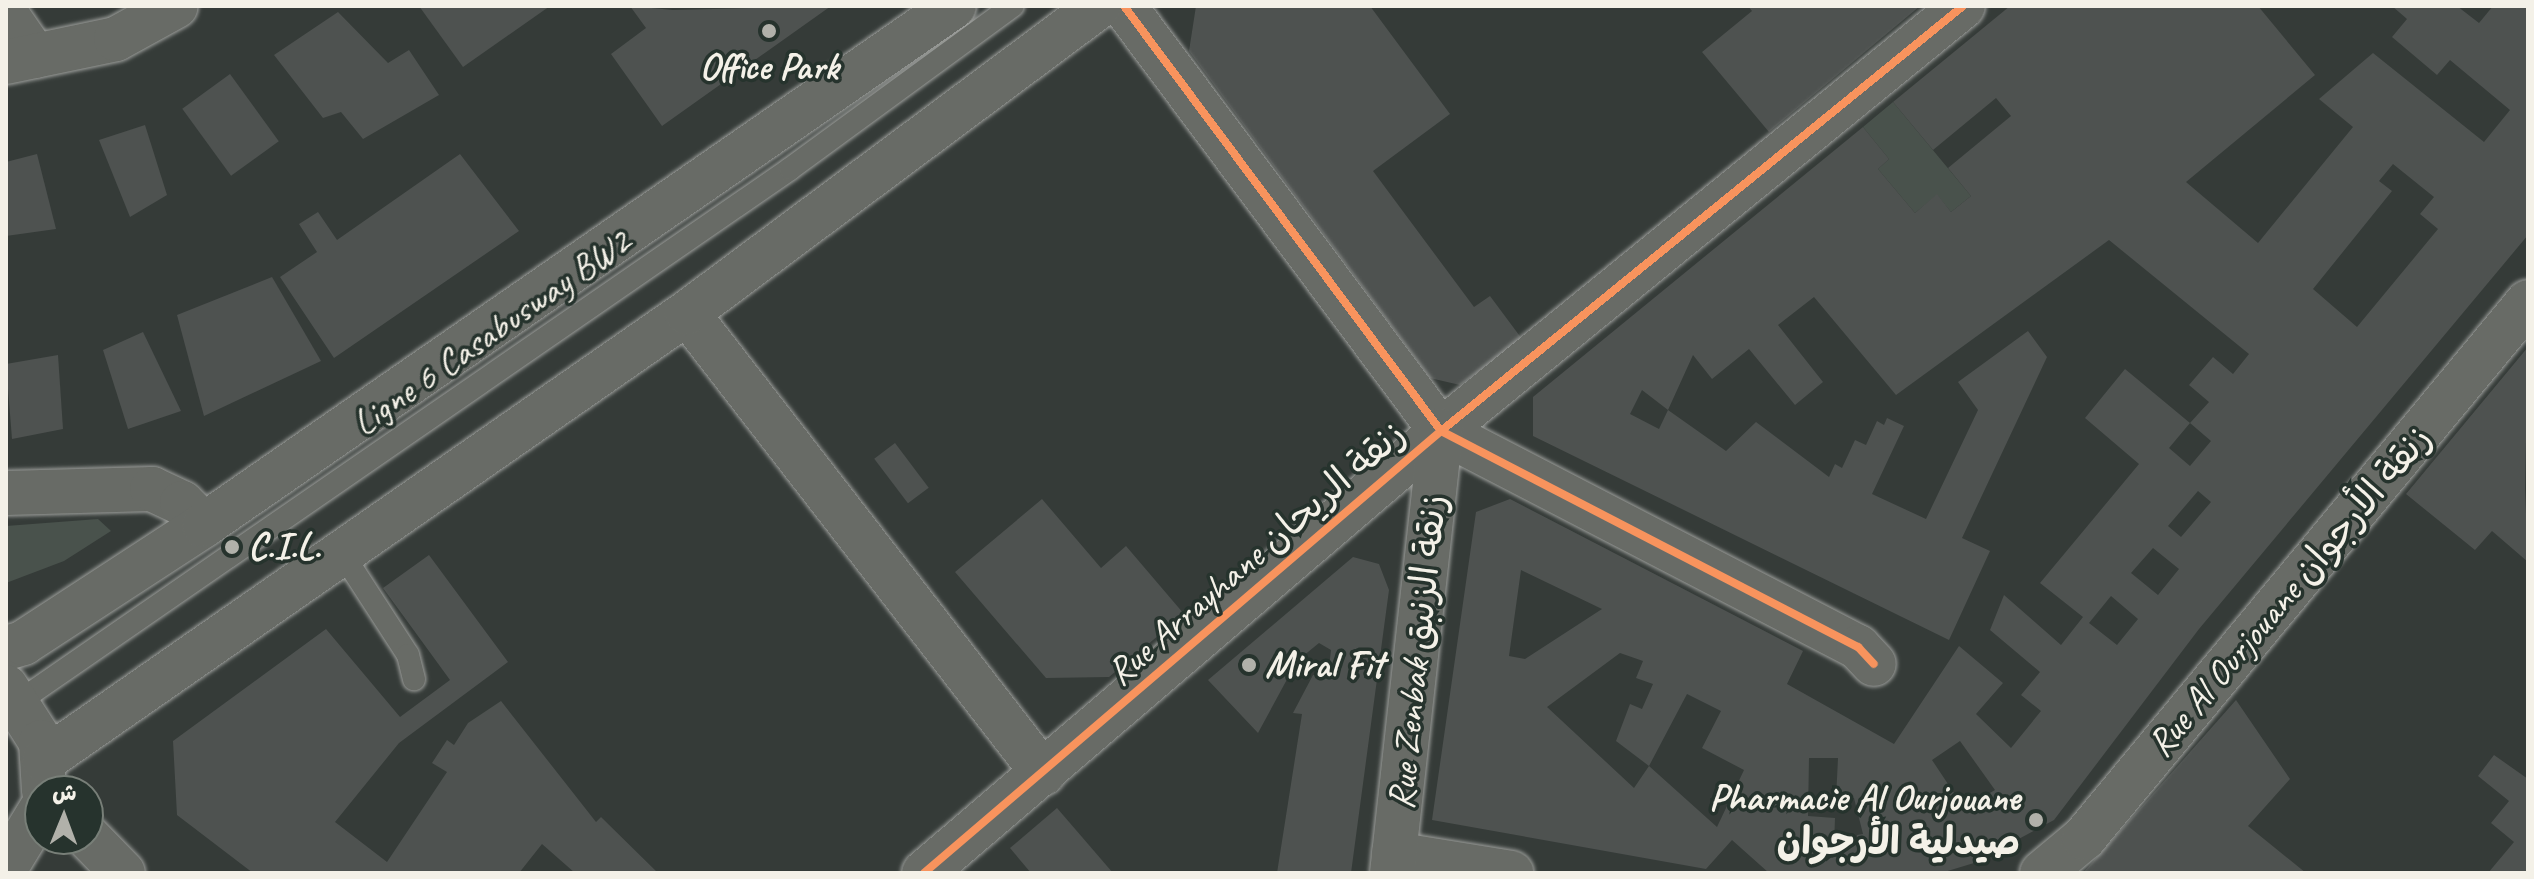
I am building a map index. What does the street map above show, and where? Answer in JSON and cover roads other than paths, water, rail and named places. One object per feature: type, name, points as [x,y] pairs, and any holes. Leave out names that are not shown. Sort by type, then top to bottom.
[{"type":"street","points":[[6,14],[20,59],[116,39],[176,6]]},
{"type":"street","points":[[59,775],[342,553],[687,313],[1099,6]]},
{"type":"street","points":[[1124,6],[1441,431],[1858,647],[1874,664]]},
{"type":"street","points":[[6,648],[23,643],[204,525],[952,7]]},
{"type":"street","name":"Rue Arrayhane زنقة الريحان","points":[[924,873],[1441,431],[1950,10]]},
{"type":"street","name":"Rue Al Ourjouane زنقة الأرجوان","points":[[2042,873],[2084,838],[2528,302]]},
{"type":"street","points":[[687,313],[1043,773]]},
{"type":"street","name":"Rue Zenbak زنقة الزنبق","points":[[1393,864],[1441,431]]},
{"type":"street","points":[[6,493],[152,489],[182,503],[204,525]]},
{"type":"street","points":[[11,699],[41,775]]},
{"type":"street","points":[[6,867],[24,830]]},
{"type":"street","points":[[104,853],[123,873]]},
{"type":"street","points":[[1393,864],[1511,873]]},
{"type":"lane","name":"Ligne 6 Casabusway BW2","points":[[11,699],[790,169],[1013,6]]},
{"type":"lane","points":[[342,553],[408,655],[414,679]]},
{"type":"place","name":"Office Park","points":[[769,31]]},
{"type":"place","name":"C.I.L.","points":[[232,547]]},
{"type":"place","name":"Miral Fit","points":[[1249,665]]},
{"type":"place","name":"Pharmacie Al Ourjouane صيدلية الأرجوان","points":[[2036,820]]}]
